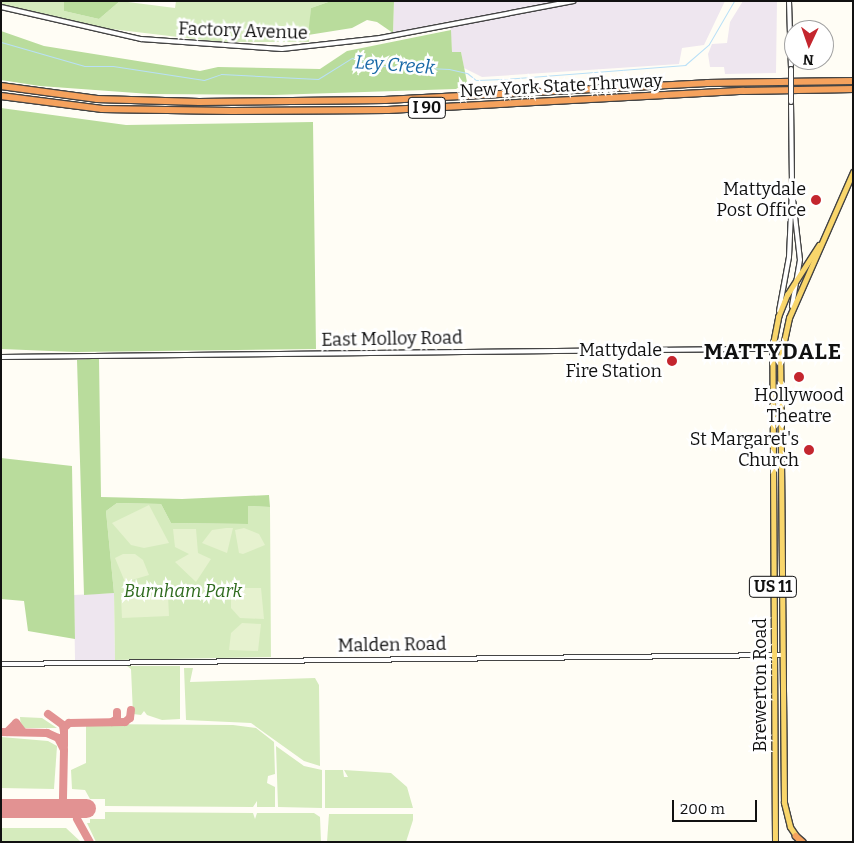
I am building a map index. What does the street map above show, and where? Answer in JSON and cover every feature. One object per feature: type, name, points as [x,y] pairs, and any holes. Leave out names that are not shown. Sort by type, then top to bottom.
[{"type":"highway","name":"New York State Thruway","points":[[1,86],[97,99],[198,102],[385,100],[707,83],[853,81]]},
{"type":"highway","name":"New York State Thruway","points":[[1,96],[102,109],[232,111],[388,110],[853,89]]},
{"type":"highway","points":[[796,836],[802,842]]},
{"type":"main road","name":"Brewerton Road","points":[[796,836],[784,803],[780,368],[782,344],[789,318],[853,172]]},
{"type":"main road","name":"Brewerton Road","points":[[775,842],[772,349],[778,317],[799,275],[821,242]]},
{"type":"street","name":"Factory Avenue","points":[[1,7],[141,39],[282,49],[380,38],[574,1]]},
{"type":"street","points":[[778,317],[789,257],[792,190],[789,1]]},
{"type":"street","points":[[789,318],[799,275],[798,234],[792,190]]},
{"type":"street","name":"East Molloy Road","points":[[1,357],[772,349],[782,344]]},
{"type":"street","name":"Malden Road","points":[[1,664],[783,655]]},
{"type":"shaded area","points":[[394,1],[725,1],[704,45],[682,48],[679,64],[482,77],[464,68],[461,52],[452,53],[450,21],[393,33]]},
{"type":"shaded area","points":[[743,1],[777,1],[776,73],[725,74],[724,67],[710,67],[708,54],[712,44],[727,43],[730,22]]},
{"type":"shaded area","points":[[114,593],[115,660],[75,660],[74,595]]},
{"type":"green space","points":[[1,1],[64,1],[64,11],[99,19],[120,1],[175,8],[176,1],[331,1],[311,8],[309,42],[220,42],[86,26],[1,4]]},
{"type":"green space","points":[[64,1],[120,1],[99,19],[64,11]]},
{"type":"green space","points":[[331,1],[394,1],[393,33],[377,22],[367,20],[352,28],[308,35],[311,8]]},
{"type":"green space","points":[[451,30],[452,52],[461,52],[467,82],[456,89],[273,95],[150,94],[40,86],[1,80],[1,31],[44,46],[200,71],[218,67],[320,69],[347,51]]},
{"type":"green space","points":[[1,108],[126,125],[313,122],[316,349],[76,352],[1,349]]},
{"type":"green space","points":[[99,358],[101,497],[182,499],[269,495],[270,507],[248,506],[248,524],[171,523],[161,504],[117,503],[106,511],[114,593],[84,595],[77,360]]},
{"type":"green space","points":[[1,458],[72,466],[75,639],[28,631],[24,601],[1,599]]},
{"type":"green space","name":"Burnham Park","points":[[117,503],[161,504],[171,523],[247,524],[248,506],[270,507],[271,657],[115,660],[114,593],[106,511]]},
{"type":"green space","points":[[149,505],[169,543],[144,548],[131,545],[112,523]]},
{"type":"green space","points":[[233,528],[227,553],[202,543],[212,530]]},
{"type":"green space","points":[[244,528],[259,534],[265,545],[243,554],[239,553],[235,530]]},
{"type":"green space","points":[[173,529],[196,529],[198,553],[211,559],[196,582],[175,562],[189,554],[175,547]]},
{"type":"green space","points":[[123,554],[135,554],[143,560],[149,575],[125,582],[115,558]]},
{"type":"green space","points":[[231,588],[261,588],[264,619],[240,618],[231,608]]},
{"type":"green space","points":[[168,595],[169,616],[122,618],[121,597]]},
{"type":"green space","points":[[242,623],[261,624],[258,651],[229,650],[231,633]]},
{"type":"green space","points":[[127,666],[180,666],[180,719],[162,720],[147,715],[144,711],[141,715],[133,714],[131,669]]},
{"type":"green space","points":[[184,668],[193,668],[190,682],[315,678],[319,685],[320,766],[304,761],[251,723],[186,720]]},
{"type":"green space","points":[[20,717],[42,718],[57,728],[21,728]]},
{"type":"green space","points":[[86,724],[233,725],[256,728],[274,742],[275,774],[268,776],[267,783],[275,787],[275,807],[257,807],[257,801],[253,807],[105,806],[105,799],[90,799],[85,790],[72,789],[71,770],[86,763]]},
{"type":"green space","points":[[1,737],[48,741],[57,746],[54,789],[1,788]]},
{"type":"green space","points":[[276,746],[304,766],[322,770],[322,808],[278,807]]},
{"type":"green space","points":[[325,770],[343,770],[344,777],[348,777],[344,770],[391,773],[407,787],[413,808],[325,808]]},
{"type":"green space","points":[[105,812],[253,813],[255,819],[257,813],[314,813],[320,817],[321,842],[96,842],[87,823],[90,823],[90,819],[105,819]]},
{"type":"green space","points":[[329,814],[413,814],[413,820],[406,842],[327,842]]},
{"type":"green space","points":[[1,828],[66,828],[81,842],[1,842]]},
{"type":"waterway","name":"Ley Creek","points":[[1,42],[84,66],[113,66],[204,80],[221,74],[318,79],[352,58],[385,66],[449,69],[467,73],[476,80],[505,79],[685,65],[709,44],[734,1]]},
{"type":"taxiway","points":[[64,746],[64,728],[69,723],[125,722],[130,718],[131,710]]},
{"type":"taxiway","points":[[112,722],[117,719],[117,712]]},
{"type":"taxiway","points":[[48,714],[63,725],[64,732]]},
{"type":"taxiway","points":[[7,732],[16,723],[23,732]]},
{"type":"taxiway","points":[[1,732],[47,733],[58,738],[64,750],[63,799]]},
{"type":"taxiway","points":[[77,819],[90,842]]},
{"type":"runway","points":[[1,808],[86,808]]},
{"type":"place","name":"Mattydale Post Office","points":[[816,200]]},
{"type":"place","name":"Mattydale Fire Station","points":[[672,361]]},
{"type":"place","name":"Hollywood Theatre","points":[[799,377]]},
{"type":"place","name":"St Margaret's Church","points":[[809,450]]},
{"type":"district","name":"MATTYDALE","points":[[773,352]]}]
